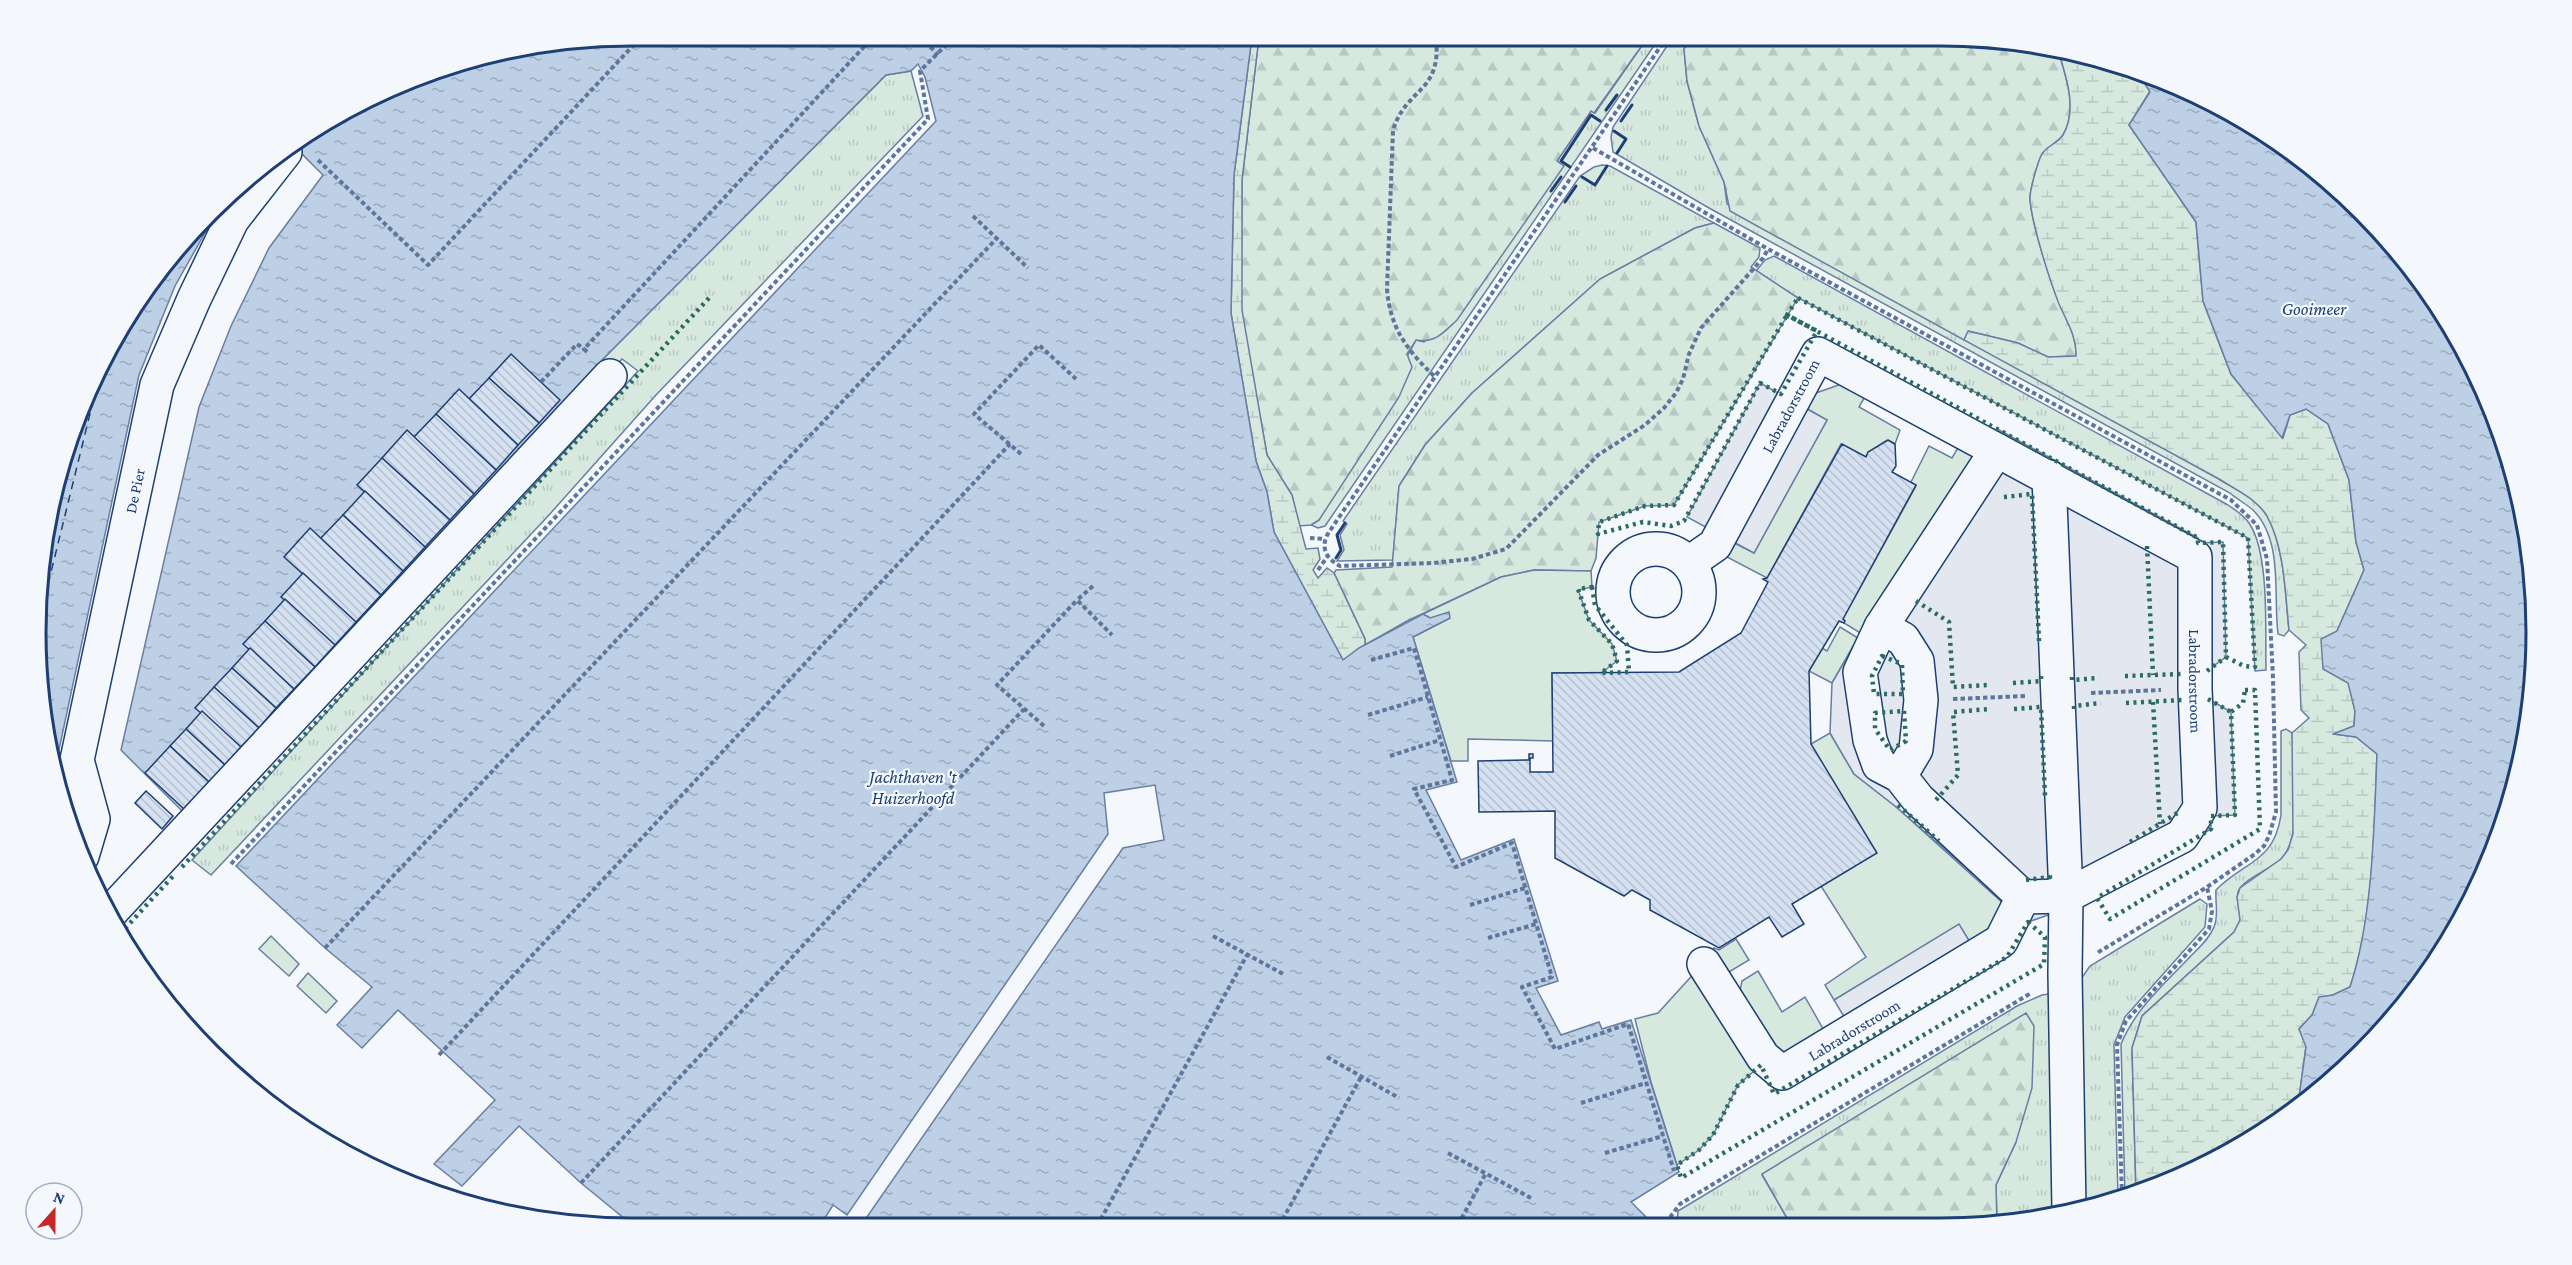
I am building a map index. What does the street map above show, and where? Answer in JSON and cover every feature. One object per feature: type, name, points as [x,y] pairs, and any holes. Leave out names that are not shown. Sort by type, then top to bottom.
[{"type":"street","name":"De Pier","points":[[86,843],[93,819],[77,760],[156,385],[194,298],[232,220],[300,154]]},
{"type":"street","name":"Labradorstroom","points":[[1689,563],[1715,545],[1818,354],[2195,557],[2195,689],[2199,808],[2182,836],[2066,896],[2023,897],[2001,941],[1782,1073],[1763,1057],[1704,964]]},
{"type":"street","points":[[115,907],[610,376]]},
{"type":"street","points":[[1997,450],[1881,627],[1860,672],[1870,740],[1879,765],[1900,776],[1918,799],[2023,897]]},
{"type":"street","points":[[2049,477],[2066,896],[2069,1204]]},
{"type":"street","points":[[1881,627],[1903,639],[1917,661],[1921,700],[1916,749],[1900,776]]},
{"type":"path","points":[[300,154],[428,265],[633,46]]},
{"type":"path","points":[[584,350],[865,46]]},
{"type":"path","points":[[929,46],[938,55]]},
{"type":"path","points":[[231,864],[928,119],[920,71],[946,46]]},
{"type":"path","points":[[1434,376],[1401,338],[1389,312],[1387,289],[1393,130],[1397,116],[1404,106],[1428,84],[1435,70],[1436,46]]},
{"type":"path","points":[[1318,570],[1327,557],[1324,538],[1661,46]]},
{"type":"path","points":[[973,216],[1028,268]]},
{"type":"path","points":[[325,948],[997,238]]},
{"type":"path","points":[[1327,557],[1340,566],[1433,563],[1472,559],[1506,549],[1550,501],[1598,455],[1645,425],[1664,408],[1676,393],[1683,379],[1689,354],[1701,328],[1763,258],[1768,249]]},
{"type":"path","points":[[541,382],[577,344],[610,376]]},
{"type":"path","points":[[1021,453],[974,414],[1039,345],[1076,379]]},
{"type":"path","points":[[439,1055],[1010,444]]},
{"type":"path","points":[[1310,538],[1324,538]]},
{"type":"path","points":[[1044,726],[997,685],[1093,585]]},
{"type":"path","points":[[1077,600],[1112,635]]},
{"type":"path","points":[[1371,660],[1414,648],[1452,780],[1414,789],[1456,867],[1512,843],[1552,977],[1522,987],[1555,1049],[1628,1024],[1674,1171]]},
{"type":"path","points":[[1368,715],[1428,697]]},
{"type":"path","points":[[581,1183],[1024,709]]},
{"type":"path","points":[[1390,756],[1440,740]]},
{"type":"path","points":[[2122,1189],[2117,1045],[2127,1021],[2209,928],[2212,911],[2207,887]]},
{"type":"path","points":[[1470,905],[1525,888]]},
{"type":"path","points":[[1488,938],[1536,924]]},
{"type":"path","points":[[1214,936],[1285,975]]},
{"type":"path","points":[[1101,1218],[1248,955]]},
{"type":"path","points":[[1671,1218],[1680,1204],[2065,973]]},
{"type":"path","points":[[1327,1057],[1399,1098]]},
{"type":"path","points":[[1283,1218],[1361,1077]]},
{"type":"path","points":[[1581,1103],[1646,1083]]},
{"type":"path","points":[[1605,1154],[1663,1136]]},
{"type":"path","points":[[1448,1153],[1531,1198]]},
{"type":"path","points":[[1462,1218],[1486,1173]]},
{"type":"green space","points":[[1251,46],[1258,46],[1242,180],[1242,310],[1267,455],[1292,495],[1306,549],[1318,548],[1320,559],[1313,570],[1318,578],[1327,568],[1334,573],[1365,639],[1365,645],[1343,660],[1274,532],[1267,492],[1256,461],[1231,313],[1234,175]]},
{"type":"green space","points":[[1258,46],[1642,46],[1594,113],[1591,111],[1557,161],[1564,166],[1457,320],[1434,339],[1416,340],[1407,354],[1412,367],[1399,397],[1319,520],[1311,525],[1299,526],[1292,495],[1267,455],[1241,310],[1242,180]]},
{"type":"green space","points":[[1642,46],[1654,46],[1325,526],[1318,528],[1311,525],[1319,520],[1416,340],[1424,342],[1563,166],[1557,161],[1591,111],[1595,113]]},
{"type":"green space","points":[[1667,46],[1686,46],[1684,49],[1687,81],[1699,126],[1724,182],[1727,204],[2252,499],[2267,516],[2281,557],[2289,630],[2284,636],[2278,634],[2273,553],[2263,523],[2253,510],[2230,493],[1709,208],[1613,152],[1611,137],[1613,127]]},
{"type":"green space","points":[[1686,46],[1940,46],[2016,52],[2061,59],[2069,93],[2070,115],[2063,135],[2042,154],[2034,176],[2030,198],[2042,252],[2073,336],[2076,356],[2048,357],[2018,343],[1969,331],[1964,340],[1730,211],[1724,182],[1699,126],[1687,81],[1684,49]]},
{"type":"green space","points":[[2061,59],[2091,66],[2146,84],[2150,91],[2129,125],[2196,222],[2203,301],[2231,374],[2283,438],[2290,415],[2306,409],[2328,424],[2349,480],[2356,542],[2364,570],[2337,631],[2355,711],[2354,726],[2334,734],[2356,737],[2377,754],[2371,872],[2358,959],[2350,987],[2333,995],[2319,998],[2312,1015],[2299,1029],[2306,1046],[2299,1094],[2265,1120],[2232,1140],[2199,1158],[2136,1184],[2132,1048],[2142,1016],[2234,932],[2240,920],[2237,897],[2240,888],[2281,859],[2288,850],[2293,834],[2292,733],[2309,718],[2301,710],[2299,652],[2306,645],[2289,630],[2281,557],[2273,529],[2258,504],[2219,479],[1964,340],[1968,331],[2018,343],[2048,357],[2076,356],[2073,336],[2059,304],[2042,251],[2030,198],[2034,175],[2042,154],[2063,135],[2070,115],[2069,93]]},
{"type":"green space","points":[[911,71],[923,116],[656,395],[549,515],[211,875],[192,860],[638,371],[622,359],[613,369],[602,360],[886,75]]},
{"type":"green space","points":[[1602,165],[1610,166],[1714,223],[1695,228],[1600,279],[1472,393],[1425,445],[1399,486],[1393,560],[1337,561],[1344,550],[1340,535],[1347,524],[1343,521],[1580,176]]},
{"type":"green space","points":[[1714,223],[1760,248],[1759,257],[1751,267],[1798,298],[1674,505],[1645,506],[1599,522],[1596,558],[1591,571],[1534,570],[1501,577],[1407,621],[1365,645],[1365,639],[1334,573],[1336,570],[1392,567],[1399,486],[1425,445],[1472,393],[1600,279],[1695,228]]},
{"type":"green space","points":[[1774,256],[2228,505],[2242,515],[2256,536],[2260,553],[2265,594],[2266,670],[2255,671],[2248,538],[1793,295],[1756,271],[1765,260]]},
{"type":"green space","points":[[1853,380],[1870,388],[1859,407],[1900,430],[1895,444],[1887,440],[1869,452],[1866,457],[1841,444],[1767,578],[1725,556],[1732,542],[1754,553],[1827,420],[1804,407],[1813,394]]},
{"type":"green space","points":[[1962,441],[1974,448],[1974,464],[1862,634],[1844,623],[1843,619],[1916,486],[1911,482],[1929,446],[1952,458]]},
{"type":"green space","points":[[1534,570],[1591,571],[1592,587],[1578,590],[1589,620],[1612,644],[1617,661],[1601,673],[1552,673],[1553,741],[1468,739],[1468,761],[1451,761],[1413,637],[1450,618],[1430,618],[1423,614],[1501,577]]},
{"type":"green space","points":[[1840,627],[1858,638],[1832,683],[1809,671],[1822,648],[1827,651]]},
{"type":"green space","points":[[2286,729],[2292,733],[2296,799],[2293,834],[2281,859],[2248,880],[2240,888],[2237,900],[2240,920],[2234,932],[2142,1016],[2132,1048],[2136,1184],[2125,1188],[2121,1044],[2141,1009],[2212,932],[2216,918],[2216,890],[2256,860],[2272,843],[2281,815],[2281,731]]},
{"type":"green space","points":[[1830,733],[1854,774],[1895,806],[2005,905],[1987,935],[1971,944],[1959,925],[1834,1000],[1825,985],[1866,957],[1821,886],[1811,744]]},
{"type":"green space","points":[[2200,899],[2207,904],[2205,927],[2125,1017],[2114,1045],[2118,1190],[2081,1201],[2081,979],[2090,966]]},
{"type":"green space","points":[[271,936],[299,964],[289,976],[259,949]]},
{"type":"green space","points":[[1736,939],[1749,960],[1724,975],[1709,954],[1714,948],[1719,950]]},
{"type":"green space","points":[[1699,968],[1761,1065],[1738,1085],[1713,1135],[1699,1150],[1677,1165],[1651,1082],[1635,1019],[1658,1013]]},
{"type":"green space","points":[[1758,971],[1782,1012],[1805,997],[1826,1034],[1793,1054],[1768,1049],[1738,1000],[1742,981]]},
{"type":"green space","points":[[308,973],[337,1001],[326,1013],[297,986]]},
{"type":"green space","points":[[2049,994],[2056,1207],[1997,1215],[1996,1185],[2016,1142],[1786,1160],[1762,1175],[1787,1218],[1678,1218],[1678,1211],[2017,1006]]},
{"type":"green space","points":[[2026,1013],[2034,1026],[2032,1088],[2016,1142],[1996,1185],[1997,1215],[1940,1218],[1787,1218],[1762,1174]]},
{"type":"shaded area","points":[[1760,383],[1827,420],[1754,553],[1687,517]]},
{"type":"shaded area","points":[[1999,430],[2198,538],[2198,543],[2223,542],[2226,657],[2205,672],[2205,697],[2231,712],[2235,815],[2211,816],[2211,829],[2097,898],[2028,922],[1895,806],[1854,774],[1830,733],[1832,683],[1858,638]]},
{"type":"shaded area","points":[[1959,924],[1971,944],[1846,1020],[1834,1000]]},
{"type":"water","name":"Jachthaven 't Huizerhoofd","points":[[632,46],[1251,46],[1234,175],[1231,313],[1256,461],[1267,492],[1274,532],[1343,660],[1359,648],[1423,614],[1430,618],[1449,612],[1450,618],[1413,637],[1457,782],[1426,790],[1461,860],[1514,839],[1558,981],[1536,988],[1561,1035],[1599,1022],[1602,1029],[1631,1020],[1679,1172],[1631,1202],[1647,1218],[624,1218],[581,1183],[519,1126],[462,1186],[434,1164],[495,1100],[398,1010],[362,1048],[337,1025],[372,987],[325,948],[236,866],[936,121],[925,77],[918,64],[911,71],[886,75],[602,360],[565,407],[185,814],[121,750],[199,407],[231,326],[269,248],[323,175],[299,151],[339,125],[373,107],[408,91],[481,66],[556,52]]},
{"type":"water","name":"Gooimeer","points":[[2145,84],[2199,107],[2265,145],[2326,192],[2354,218],[2404,276],[2427,307],[2447,340],[2481,408],[2506,481],[2520,556],[2526,632],[2520,709],[2506,784],[2481,857],[2447,926],[2404,989],[2354,1047],[2299,1094],[2306,1047],[2299,1029],[2312,1015],[2319,997],[2333,995],[2350,987],[2364,932],[2368,902],[2377,754],[2356,737],[2333,734],[2354,726],[2355,711],[2348,683],[2323,669],[2321,639],[2337,631],[2364,570],[2356,542],[2349,480],[2328,424],[2306,409],[2290,415],[2282,438],[2231,374],[2203,301],[2196,222],[2129,125],[2150,92]]},
{"type":"water","points":[[206,231],[175,286],[139,375],[59,751],[52,709],[46,632],[52,556],[66,481],[91,408],[125,339],[168,276]]},
{"type":"pier","points":[[1155,785],[1164,840],[1123,848],[866,1218],[825,1218],[833,1205],[847,1215],[1108,834],[1104,793]]},
{"type":"building","points":[[511,354],[560,400],[539,423],[489,378]]},
{"type":"building","points":[[489,378],[539,423],[518,445],[469,399]]},
{"type":"building","points":[[459,389],[518,445],[496,470],[436,414]]},
{"type":"building","points":[[436,414],[496,470],[474,494],[414,437]]},
{"type":"building","points":[[407,430],[474,494],[450,520],[382,458]]},
{"type":"building","points":[[1888,440],[1895,444],[1896,466],[1892,472],[1916,485],[1843,619],[1844,623],[1839,621],[1809,671],[1811,744],[1877,853],[1792,904],[1804,924],[1782,937],[1769,917],[1719,948],[1650,910],[1650,900],[1632,890],[1624,896],[1555,858],[1555,811],[1479,812],[1478,761],[1529,760],[1529,754],[1533,754],[1533,758],[1530,758],[1530,772],[1553,772],[1552,673],[1679,672],[1741,633],[1768,582],[1763,579],[1767,578],[1842,444],[1866,457],[1868,452]]},
{"type":"building","points":[[382,458],[450,520],[425,547],[357,485]]},
{"type":"building","points":[[365,491],[425,547],[403,571],[343,515]]},
{"type":"building","points":[[343,515],[403,571],[381,595],[320,539]]},
{"type":"building","points":[[310,528],[381,595],[356,622],[284,557]]},
{"type":"building","points":[[303,573],[356,622],[335,645],[281,597]]},
{"type":"building","points":[[285,599],[335,645],[315,667],[265,621]]},
{"type":"building","points":[[265,621],[315,667],[294,689],[243,644]]},
{"type":"building","points":[[250,648],[294,689],[276,708],[232,668]]},
{"type":"building","points":[[232,668],[276,708],[259,728],[214,687]]},
{"type":"building","points":[[214,687],[259,728],[241,747],[195,708]]},
{"type":"building","points":[[202,711],[241,747],[225,765],[186,729]]},
{"type":"building","points":[[186,729],[225,765],[209,782],[170,746]]},
{"type":"building","points":[[170,746],[209,782],[184,809],[145,773]]},
{"type":"building","points":[[146,791],[173,816],[162,829],[135,803]]},
{"type":"ferry route","points":[[50,577],[92,406]]},
{"type":"hedge","points":[[182,867],[710,297]]},
{"type":"hedge","points":[[1798,298],[2248,538],[2255,667],[2244,666],[2226,657],[2223,542],[2198,543],[2198,538],[1787,315],[1798,298]]},
{"type":"hedge","points":[[1787,315],[1817,331],[1781,394],[1760,383],[1684,521],[1671,526],[1643,522],[1598,534],[1599,522],[1645,506],[1674,505],[1787,315]]},
{"type":"hedge","points":[[2004,497],[2032,494],[2039,641]]},
{"type":"hedge","points":[[2147,546],[2153,675]]},
{"type":"hedge","points":[[1592,587],[1595,605],[1627,645],[1629,672],[1601,673],[1617,661],[1612,644],[1589,620],[1578,589],[1592,587]]},
{"type":"hedge","points":[[1916,601],[1949,622],[1953,687],[1987,685]]},
{"type":"hedge","points":[[1882,656],[1902,664],[1903,694],[1874,694],[1872,676],[1882,656]]},
{"type":"hedge","points":[[2207,671],[2226,657]]},
{"type":"hedge","points":[[2125,676],[2181,674]]},
{"type":"hedge","points":[[2013,683],[2041,681],[2041,676]]},
{"type":"hedge","points":[[2072,677],[2072,680],[2099,678]]},
{"type":"hedge","points":[[2245,690],[2255,690],[2260,829],[2110,919],[2097,898],[2211,829],[2211,816],[2235,815],[2231,712],[2243,703],[2245,690]]},
{"type":"hedge","points":[[2208,699],[2231,712]]},
{"type":"hedge","points":[[2126,703],[2182,700]]},
{"type":"hedge","points":[[2153,702],[2160,824]]},
{"type":"hedge","points":[[2074,709],[2074,706],[2101,703]]},
{"type":"hedge","points":[[2014,709],[2041,707],[2045,796]]},
{"type":"hedge","points":[[1936,800],[1958,775],[1953,712],[1989,709]]},
{"type":"hedge","points":[[1904,711],[1906,741],[1890,750],[1875,729],[1875,713],[1904,711]]},
{"type":"hedge","points":[[1898,805],[1939,841]]},
{"type":"hedge","points":[[2130,842],[2179,812]]},
{"type":"hedge","points":[[2026,880],[2050,877],[2049,874]]},
{"type":"hedge","points":[[126,928],[174,875]]},
{"type":"hedge","points":[[2028,922],[2045,937],[2044,964],[1681,1178],[1677,1165],[1699,1150],[1713,1135],[1738,1085],[1761,1065],[1774,1094],[2007,957],[2028,922]]},
{"type":"wall","points":[[1606,110],[1617,95]]},
{"type":"wall","points":[[1621,121],[1632,105]]},
{"type":"wall","points":[[1570,167],[1561,161],[1591,115],[1600,121]]},
{"type":"wall","points":[[1614,131],[1626,139],[1617,153]]},
{"type":"wall","points":[[1582,177],[1595,185],[1607,166]]},
{"type":"wall","points":[[1551,191],[1561,177]]},
{"type":"wall","points":[[1565,202],[1576,186]]},
{"type":"wall","points":[[1336,558],[1341,550],[1337,535],[1345,523]]}]
